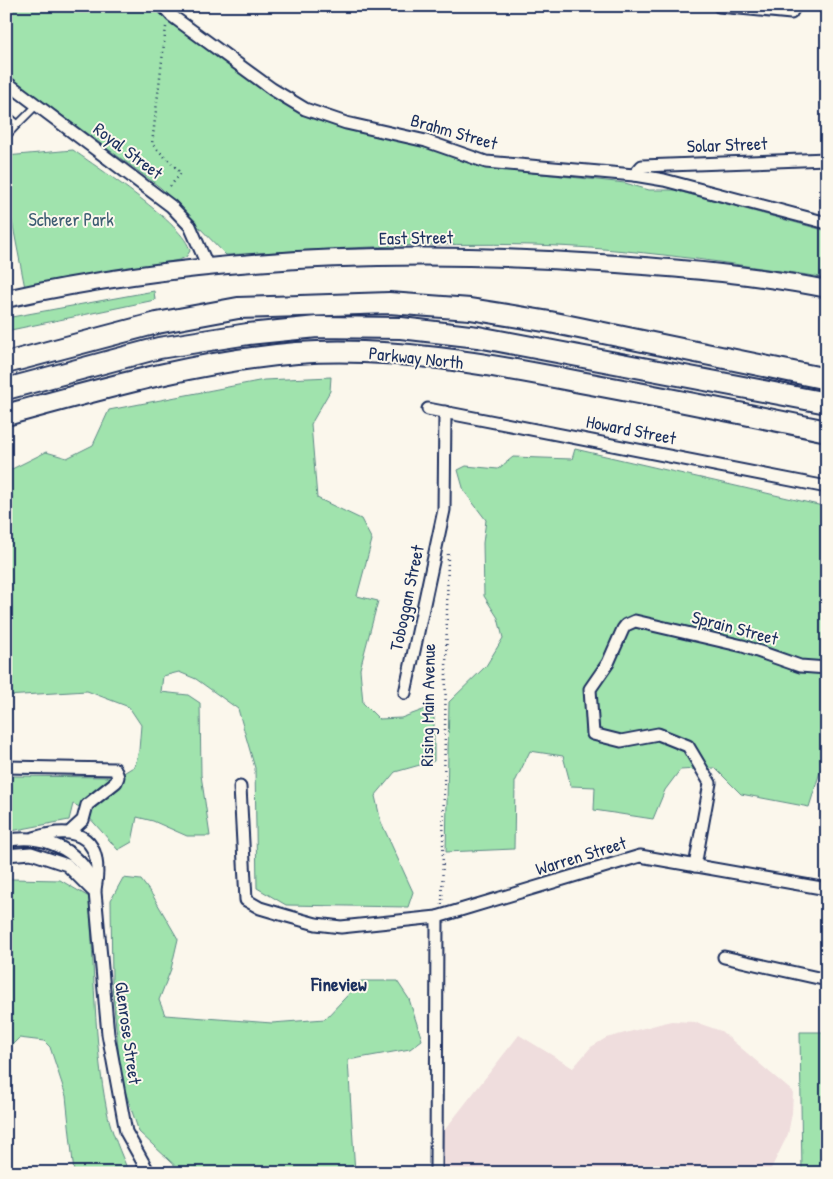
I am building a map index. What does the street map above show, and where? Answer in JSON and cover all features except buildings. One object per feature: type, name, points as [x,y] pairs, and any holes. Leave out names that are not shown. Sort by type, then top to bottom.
[{"type":"highway","points":[[6,363],[156,323],[238,308],[389,303],[470,309],[550,322],[827,379]]},
{"type":"highway","points":[[6,389],[159,348],[248,334],[316,327],[400,328],[478,338],[827,403]]},
{"type":"highway","name":"Parkway North","points":[[6,415],[106,388],[199,368],[297,353],[379,352],[455,360],[544,375],[827,431]]},
{"type":"main road","name":"East Street","points":[[6,298],[130,275],[208,267],[326,260],[422,258],[558,260],[672,268],[827,289]]},
{"type":"street","name":"Brahm Street","points":[[163,6],[172,16],[272,89],[313,112],[346,123],[426,140],[486,162],[634,175],[664,180],[827,223]]},
{"type":"street","points":[[719,6],[792,13],[795,6]]},
{"type":"street","name":"Royal Street","points":[[6,82],[161,198],[190,226],[208,267]]},
{"type":"street","name":"Solar Street","points":[[634,175],[642,166],[827,159]]},
{"type":"street","name":"Howard Street","points":[[428,408],[827,487]]},
{"type":"street","name":"Toboggan Street","points":[[405,693],[444,510],[446,412]]},
{"type":"street","name":"Sprain Street","points":[[695,866],[710,783],[688,746],[658,734],[621,741],[593,734],[590,688],[608,663],[626,624],[635,621],[743,646],[800,666],[827,668]]},
{"type":"street","points":[[6,767],[115,769],[118,777],[116,782],[87,805],[82,820],[71,831]]},
{"type":"street","name":"Warren Street","points":[[240,787],[246,900],[260,908],[316,924],[341,927],[437,917],[640,856],[827,889]]},
{"type":"street","points":[[34,838],[55,831],[71,831],[88,842],[97,856],[95,892]]},
{"type":"street","name":"Glenrose Street","points":[[6,841],[34,838],[52,843],[68,852],[89,874],[95,892],[108,1034],[126,1132],[149,1173]]},
{"type":"street","points":[[6,855],[31,853],[67,865],[95,892]]},
{"type":"street","points":[[436,1173],[437,917]]},
{"type":"street","points":[[724,957],[827,980]]},
{"type":"lane","points":[[6,137],[37,105]]},
{"type":"lane","points":[[6,114],[18,124]]},
{"type":"path","points":[[161,198],[181,173],[152,144],[167,21],[172,16]]},
{"type":"path","name":"Rising Main Avenue","points":[[442,902],[448,549]]},
{"type":"shaded area","points":[[671,1021],[695,1022],[721,1031],[793,1092],[788,1134],[769,1173],[442,1173],[443,1132],[519,1035],[573,1068],[591,1047],[606,1038]]},
{"type":"green space","points":[[6,6],[153,6],[163,17],[278,99],[426,147],[479,167],[625,183],[649,190],[674,190],[827,231],[827,278],[644,253],[533,245],[418,245],[226,255],[161,188],[6,74]]},
{"type":"green space","name":"Scherer Park","points":[[73,150],[139,197],[173,226],[185,240],[190,251],[186,257],[179,260],[25,288],[6,190],[6,156]]},
{"type":"green space","points":[[154,291],[155,300],[6,331],[6,318]]},
{"type":"green space","points":[[331,377],[330,391],[311,424],[317,498],[361,519],[372,540],[357,596],[378,601],[360,669],[363,703],[379,719],[401,718],[434,706],[434,761],[395,772],[375,796],[381,822],[413,892],[408,907],[286,905],[257,888],[255,768],[238,709],[196,679],[179,672],[163,676],[161,692],[188,695],[200,703],[201,775],[210,836],[187,836],[153,821],[137,817],[132,842],[118,850],[80,807],[73,804],[69,820],[6,832],[6,776],[117,777],[135,766],[139,750],[141,725],[129,707],[87,691],[6,696],[6,472],[46,452],[67,458],[93,445],[109,410],[264,380]]},
{"type":"green space","points":[[575,449],[827,507],[827,750],[809,807],[741,794],[715,768],[680,770],[665,790],[653,819],[594,810],[595,787],[571,786],[563,756],[530,751],[515,782],[514,849],[446,852],[449,702],[486,666],[503,638],[498,618],[484,596],[483,543],[486,520],[464,491],[458,470],[466,466],[498,469],[513,457],[572,459]]},
{"type":"green space","points":[[123,878],[141,880],[153,896],[178,939],[171,969],[159,1000],[165,1015],[272,1023],[325,1019],[361,981],[397,981],[409,999],[422,1040],[410,1049],[348,1060],[355,1173],[183,1173],[139,1132],[121,1079],[112,984],[111,900]]},
{"type":"green space","points":[[6,880],[60,880],[89,897],[102,1084],[111,1127],[129,1173],[74,1173],[66,1096],[50,1047],[44,1041],[19,1038],[6,1051]]},
{"type":"green space","points":[[800,1032],[827,1032],[827,1173],[802,1173]]},
{"type":"district","name":"Fineview","points":[[339,984]]}]
